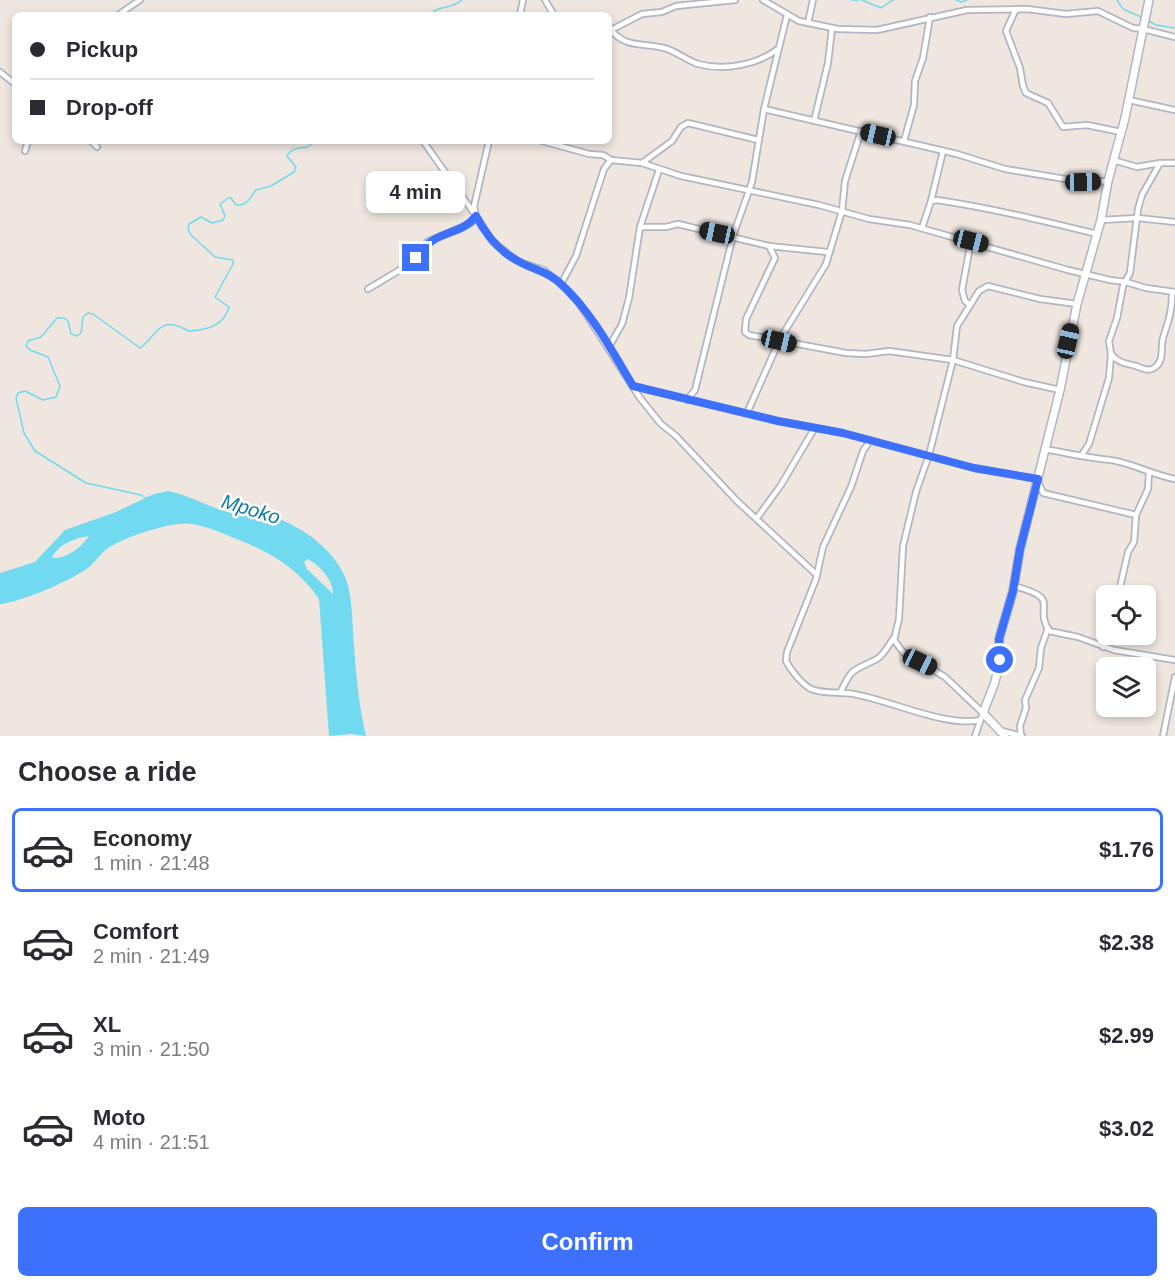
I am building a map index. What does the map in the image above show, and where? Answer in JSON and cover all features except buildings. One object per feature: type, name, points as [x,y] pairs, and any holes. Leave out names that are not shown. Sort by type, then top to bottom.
[{"type":"street","points":[[122,12],[140,0]]},
{"type":"street","points":[[612,28],[642,14],[662,12],[676,6],[735,0]]},
{"type":"street","points":[[763,0],[788,15],[808,23],[832,28],[877,30],[967,10],[1016,9],[1066,14],[1098,11],[1126,26],[1144,27],[1175,38]]},
{"type":"street","points":[[808,23],[813,0]]},
{"type":"street","points":[[975,736],[996,682],[1000,660],[999,639],[1014,586],[1020,549],[1060,390],[1084,274],[1101,220],[1149,0]]},
{"type":"street","points":[[1016,9],[1006,31],[1020,68],[1026,93],[1048,103],[1063,127],[1087,125],[1121,132]]},
{"type":"street","points":[[687,400],[692,396],[697,382],[733,236],[755,172],[764,109],[788,15]]},
{"type":"street","points":[[904,141],[914,105],[917,72],[923,58],[930,17]]},
{"type":"street","points":[[814,121],[828,63],[832,28]]},
{"type":"street","points":[[612,31],[626,43],[671,50],[698,64],[717,66],[753,62],[766,58],[778,49]]},
{"type":"street","points":[[0,72],[12,82]]},
{"type":"street","points":[[1129,100],[1175,110]]},
{"type":"street","points":[[764,109],[904,141],[1005,169],[1073,181],[1108,182]]},
{"type":"street","points":[[642,163],[672,141],[681,127],[688,123],[758,140]]},
{"type":"street","points":[[747,413],[779,341],[826,264],[827,252],[842,211],[845,181],[861,131]]},
{"type":"street","points":[[25,151],[26,144]]},
{"type":"street","points":[[94,144],[97,147]]},
{"type":"street","points":[[425,144],[493,243],[519,262],[544,270],[561,284],[579,303],[650,412],[676,436],[737,501],[817,575]]},
{"type":"street","points":[[368,289],[408,265],[427,242],[471,223],[476,216],[474,206],[488,144]]},
{"type":"street","points":[[553,144],[589,154],[603,155],[611,160],[642,163],[659,170],[869,219],[922,228],[1084,274],[1174,292],[1171,319],[1163,338],[1162,357],[1156,366],[1151,370],[1121,363],[1111,354]]},
{"type":"street","points":[[922,228],[944,151]]},
{"type":"street","points":[[561,284],[576,256],[604,169],[611,160]]},
{"type":"street","points":[[1113,160],[1137,167],[1175,163]]},
{"type":"street","points":[[1082,456],[1089,444],[1100,401],[1109,378],[1111,354],[1109,341],[1130,273],[1138,209],[1142,195],[1160,163]]},
{"type":"street","points":[[609,347],[622,324],[629,298],[640,227],[659,170]]},
{"type":"street","points":[[931,201],[1020,214],[1097,234]]},
{"type":"street","points":[[1101,220],[1138,218],[1175,222]]},
{"type":"street","points":[[640,227],[666,227],[678,224],[768,246],[827,252]]},
{"type":"street","points":[[970,305],[965,301],[962,290],[971,241]]},
{"type":"street","points":[[768,246],[775,258],[744,326],[745,332],[749,335],[846,353],[889,351],[953,360],[1024,382],[1060,390]]},
{"type":"street","points":[[1014,586],[1038,593],[1045,605],[1048,628],[1041,648],[1039,668],[1025,700],[1026,708],[1020,726],[1022,736],[1002,733],[981,717],[945,676],[903,652],[897,646],[895,636],[900,609],[903,546],[953,360],[957,326],[979,291],[988,286],[1040,299],[1077,304]]},
{"type":"street","points":[[633,386],[814,429],[843,433],[974,468],[1038,479]]},
{"type":"street","points":[[757,518],[781,485],[814,429]]},
{"type":"street","points":[[870,441],[863,451],[851,487],[823,548],[817,575],[787,652],[786,661],[813,690],[871,698],[943,718],[972,722],[981,717]]},
{"type":"street","points":[[1044,449],[1099,461],[1110,460],[1175,479]]},
{"type":"street","points":[[1120,585],[1128,552],[1134,542],[1136,515],[1148,489],[1149,473]]},
{"type":"street","points":[[1038,479],[1043,493],[1136,515]]},
{"type":"street","points":[[1048,628],[1049,631],[1078,637],[1103,647],[1175,660]]},
{"type":"street","points":[[840,693],[849,673],[858,666],[877,658],[895,636]]},
{"type":"street","points":[[1163,736],[1175,677]]},
{"type":"water","points":[[168,491],[228,512],[259,514],[281,520],[316,540],[335,559],[342,570],[349,590],[358,691],[366,736],[351,734],[329,736],[319,599],[311,588],[283,563],[262,550],[215,530],[183,523],[136,535],[108,548],[88,568],[77,575],[31,596],[0,604],[0,573],[35,562],[65,530],[116,512],[154,494]],"holes":[[[89,536],[73,552],[63,557],[52,558],[67,542]],[[308,559],[325,574],[331,583],[333,594],[307,569],[304,562]]]},
{"type":"waterway","points":[[434,12],[462,0]]},
{"type":"waterway","points":[[851,0],[859,0]]},
{"type":"waterway","points":[[862,0],[881,8],[893,0]]},
{"type":"waterway","points":[[956,0],[961,2],[967,0]]},
{"type":"waterway","points":[[1117,0],[1123,9],[1143,18]]},
{"type":"waterway","points":[[1147,20],[1156,25],[1175,28]]},
{"type":"waterway","points":[[147,499],[141,495],[86,483],[35,451],[24,433],[16,398],[18,393],[25,391],[43,400],[56,397],[60,386],[48,357],[30,350],[26,346],[28,341],[41,337],[57,318],[64,318],[68,321],[71,334],[77,336],[81,333],[83,317],[88,313],[93,314],[140,348],[165,325],[179,326],[188,331],[202,330],[219,323],[229,307],[215,297],[233,260],[215,257],[191,235],[188,230],[189,224],[201,217],[212,223],[223,220],[225,216],[220,204],[228,198],[231,198],[236,205],[243,204],[256,190],[271,186],[294,172],[296,167],[287,156],[291,151],[308,147],[311,144]]},
{"type":"route","points":[[416,258],[427,242],[471,223],[476,216],[493,243],[519,262],[544,270],[579,303],[633,386],[778,421],[843,433],[974,468],[1008,472],[1038,479],[1020,549],[1013,591],[999,639],[1000,660]]},
{"type":"water label","name":"Mpoko","points":[[251,509]]}]
